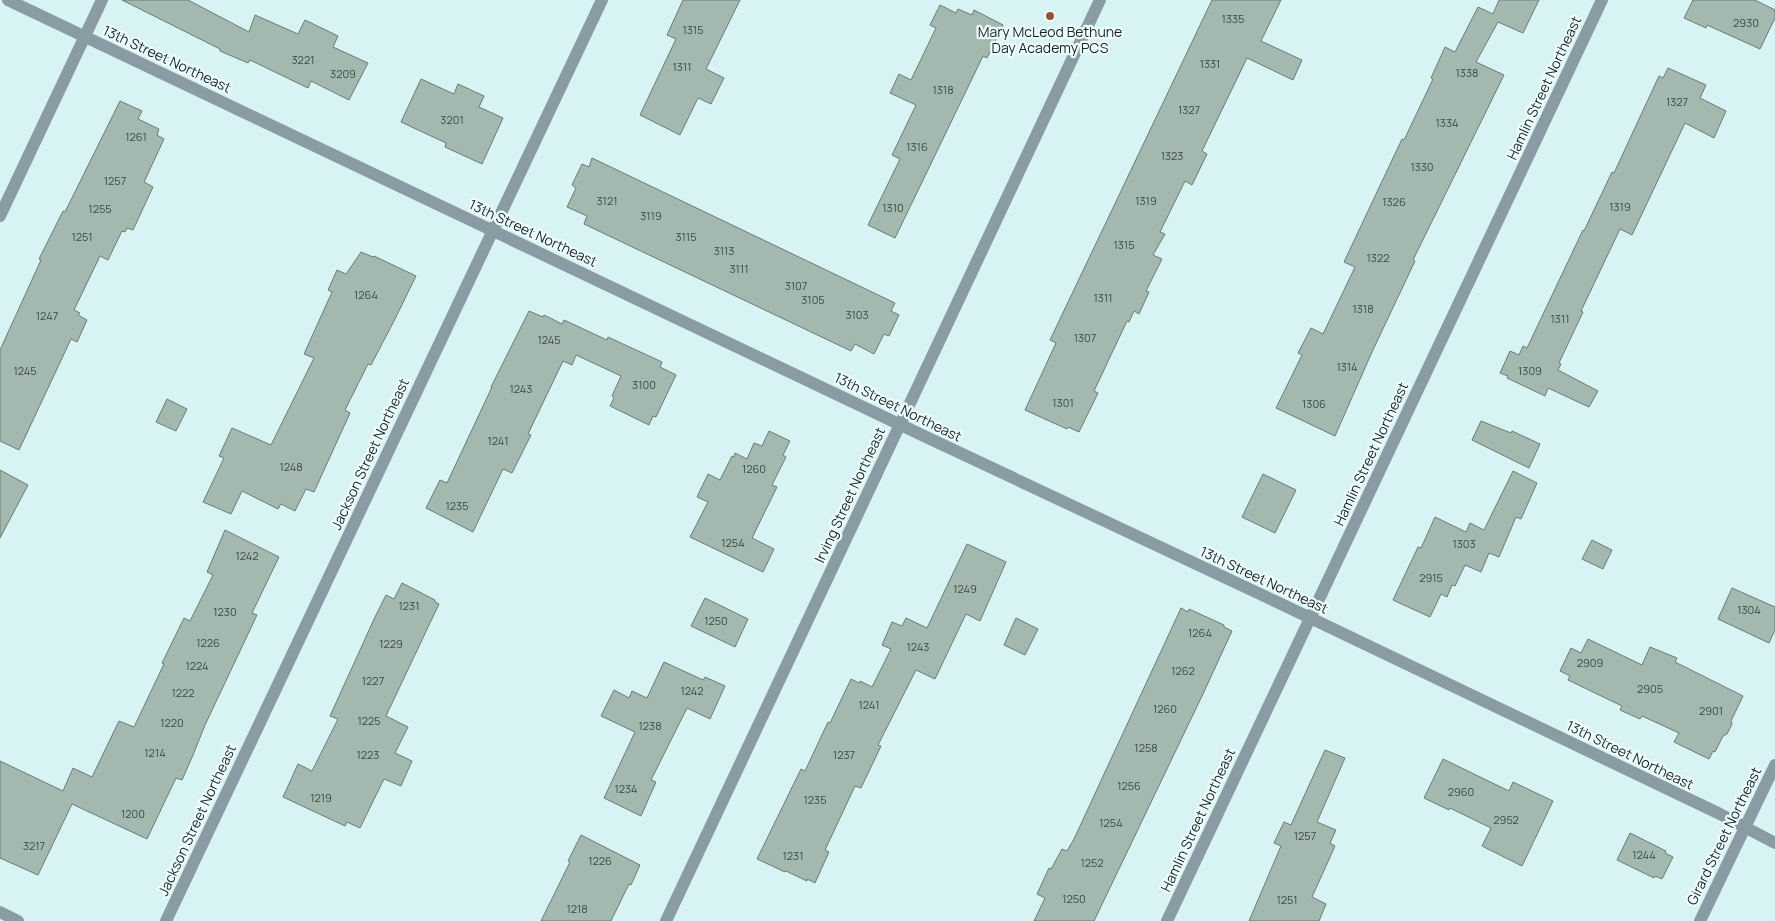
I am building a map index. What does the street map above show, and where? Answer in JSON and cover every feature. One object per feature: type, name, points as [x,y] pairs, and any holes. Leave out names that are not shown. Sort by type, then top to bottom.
[{"type":"street","name":"13th Street Northeast","points":[[8,0],[1310,618],[1775,842]]},
{"type":"street","points":[[0,216],[102,0]]},
{"type":"street","name":"Jackson Street Northeast","points":[[166,921],[602,0]]},
{"type":"street","name":"Irving Street Northeast","points":[[666,921],[1100,0]]},
{"type":"street","name":"Hamlin Street Northeast","points":[[1167,921],[1602,0]]},
{"type":"street","name":"Girard Street Northeast","points":[[1700,921],[1775,765]]},
{"type":"street","points":[[0,912],[18,921]]},
{"type":"building","points":[[122,0],[188,0],[249,32],[255,15],[298,34],[305,20],[338,36],[333,47],[368,63],[349,100],[311,81],[308,88],[250,60],[248,63],[220,51],[220,49]]},
{"type":"building","points":[[683,0],[740,0],[706,69],[724,78],[711,104],[698,98],[680,135],[640,115],[676,39],[667,35]]},
{"type":"building","points":[[1212,0],[1281,0],[1261,41],[1302,60],[1293,80],[1247,58],[1202,151],[1207,154],[1192,185],[1185,181],[1160,232],[1165,234],[1153,255],[1162,259],[1146,291],[1149,292],[1139,314],[1134,311],[1129,322],[1127,321],[1094,391],[1098,393],[1079,432],[1068,427],[1067,429],[1025,410],[1056,343],[1050,340]]},
{"type":"building","points":[[1499,0],[1539,0],[1523,33],[1498,22],[1476,62],[1504,75],[1413,260],[1415,261],[1335,436],[1276,408],[1302,355],[1298,353],[1311,328],[1323,334],[1355,267],[1344,262],[1402,139],[1404,140],[1433,79],[1431,78],[1445,47],[1455,52],[1478,7],[1493,14]]},
{"type":"building","points":[[1693,0],[1755,0],[1775,10],[1775,18],[1760,49],[1707,25],[1706,28],[1684,18]]},
{"type":"building","points":[[940,5],[956,13],[958,9],[972,15],[974,10],[1003,25],[987,58],[983,56],[895,238],[868,225],[900,159],[892,155],[916,105],[890,93],[899,74],[911,80],[936,28],[930,25]]},
{"type":"building","points":[[1668,68],[1706,85],[1700,98],[1726,111],[1714,138],[1685,123],[1632,235],[1620,229],[1581,311],[1583,312],[1559,363],[1561,364],[1558,370],[1598,391],[1589,407],[1548,388],[1545,396],[1500,373],[1510,351],[1519,355],[1523,346],[1527,348],[1583,230],[1612,172],[1614,173],[1659,76],[1663,78]]},
{"type":"building","points":[[421,79],[454,94],[458,84],[484,96],[479,107],[503,118],[482,164],[445,147],[446,143],[401,122]]},
{"type":"building","points":[[120,101],[142,111],[138,119],[159,129],[157,135],[164,139],[144,182],[153,187],[133,230],[127,228],[125,232],[122,231],[108,260],[100,256],[74,310],[80,313],[78,315],[87,320],[77,342],[71,339],[19,450],[0,441],[0,350],[41,260],[39,259],[63,211],[65,212]]},
{"type":"building","points":[[592,158],[895,303],[891,311],[899,315],[889,336],[884,334],[874,354],[855,344],[851,351],[584,224],[587,216],[567,207],[576,188],[572,185],[582,164],[589,167]]},
{"type":"building","points":[[361,252],[374,256],[416,276],[371,365],[368,364],[345,410],[350,413],[314,492],[306,489],[295,511],[281,504],[278,509],[242,491],[231,514],[203,502],[224,458],[219,456],[232,428],[271,445],[314,358],[304,354],[332,292],[328,290],[337,270],[346,274]]},
{"type":"building","points":[[529,311],[543,317],[544,315],[562,324],[564,320],[607,340],[608,337],[662,362],[660,367],[676,375],[656,417],[653,416],[649,425],[610,406],[614,398],[612,396],[621,376],[576,355],[572,365],[563,361],[528,434],[531,435],[512,473],[503,469],[473,532],[426,508],[440,480],[447,483],[491,387]]},
{"type":"building","points":[[167,399],[187,409],[176,431],[156,422]]},
{"type":"building","points":[[1481,421],[1511,433],[1512,431],[1540,444],[1529,468],[1472,440]]},
{"type":"building","points":[[769,431],[790,441],[783,455],[786,457],[772,485],[777,487],[752,538],[774,549],[763,572],[690,537],[708,502],[697,497],[708,474],[720,480],[735,453],[747,459],[754,443],[762,446]]},
{"type":"building","points":[[0,470],[28,485],[0,538]]},
{"type":"building","points":[[1513,471],[1537,483],[1521,519],[1516,517],[1499,557],[1489,553],[1481,572],[1465,565],[1455,586],[1452,585],[1447,597],[1441,594],[1430,617],[1393,600],[1418,547],[1421,548],[1435,517],[1466,532],[1470,523],[1484,530]]},
{"type":"building","points":[[1263,474],[1296,490],[1275,533],[1242,517]]},
{"type":"building","points":[[225,530],[279,557],[252,613],[257,615],[205,725],[182,780],[176,778],[147,839],[72,804],[38,875],[0,858],[0,761],[63,791],[73,768],[92,777],[119,721],[134,727],[184,618],[190,621],[213,575],[207,572]]},
{"type":"building","points":[[1592,540],[1612,550],[1603,569],[1582,559]]},
{"type":"building","points":[[967,544],[1006,562],[980,621],[966,614],[935,679],[916,670],[878,745],[881,746],[861,788],[855,786],[825,850],[829,852],[815,883],[757,859],[801,769],[805,771],[851,679],[872,687],[891,649],[882,645],[892,622],[902,626],[906,618],[927,628]]},
{"type":"building","points":[[402,583],[435,600],[439,604],[386,716],[408,727],[395,753],[412,761],[401,786],[384,779],[360,828],[347,822],[345,826],[283,797],[298,764],[312,771],[338,719],[330,716],[375,617],[386,595],[394,599]]},
{"type":"building","points":[[1732,588],[1775,607],[1775,630],[1769,643],[1718,619]]},
{"type":"building","points":[[705,598],[748,619],[735,647],[691,626]]},
{"type":"building","points":[[1181,608],[1188,612],[1189,609],[1224,625],[1224,627],[1232,631],[1202,696],[1094,921],[1034,921],[1045,898],[1037,894],[1049,868],[1051,869],[1062,849],[1067,851],[1074,839]]},
{"type":"building","points":[[1016,618],[1038,629],[1025,655],[1004,645]]},
{"type":"building","points":[[1588,639],[1642,665],[1650,647],[1677,658],[1675,662],[1743,696],[1727,734],[1723,736],[1709,759],[1674,742],[1679,733],[1642,716],[1640,719],[1620,710],[1622,706],[1568,680],[1570,676],[1560,671],[1571,648],[1581,653]]},
{"type":"building","points":[[664,662],[703,680],[705,677],[725,686],[710,719],[687,708],[651,780],[656,782],[641,816],[604,798],[635,732],[601,716],[614,690],[629,698],[632,691],[647,698]]},
{"type":"building","points":[[1325,750],[1345,758],[1317,822],[1336,830],[1330,843],[1335,846],[1312,897],[1326,904],[1319,921],[1249,921],[1281,846],[1274,843],[1284,822],[1291,825]]},
{"type":"building","points":[[1443,759],[1509,791],[1513,782],[1553,801],[1522,866],[1482,846],[1491,828],[1424,798]]},
{"type":"building","points":[[1630,833],[1666,851],[1665,853],[1673,857],[1662,879],[1655,876],[1654,878],[1617,860]]},
{"type":"building","points":[[581,835],[640,865],[631,885],[629,884],[611,921],[541,921],[570,862],[568,861]]},
{"type":"place","name":"Mary McLeod Bethune Day Academy PCS","points":[[1050,16]]}]
